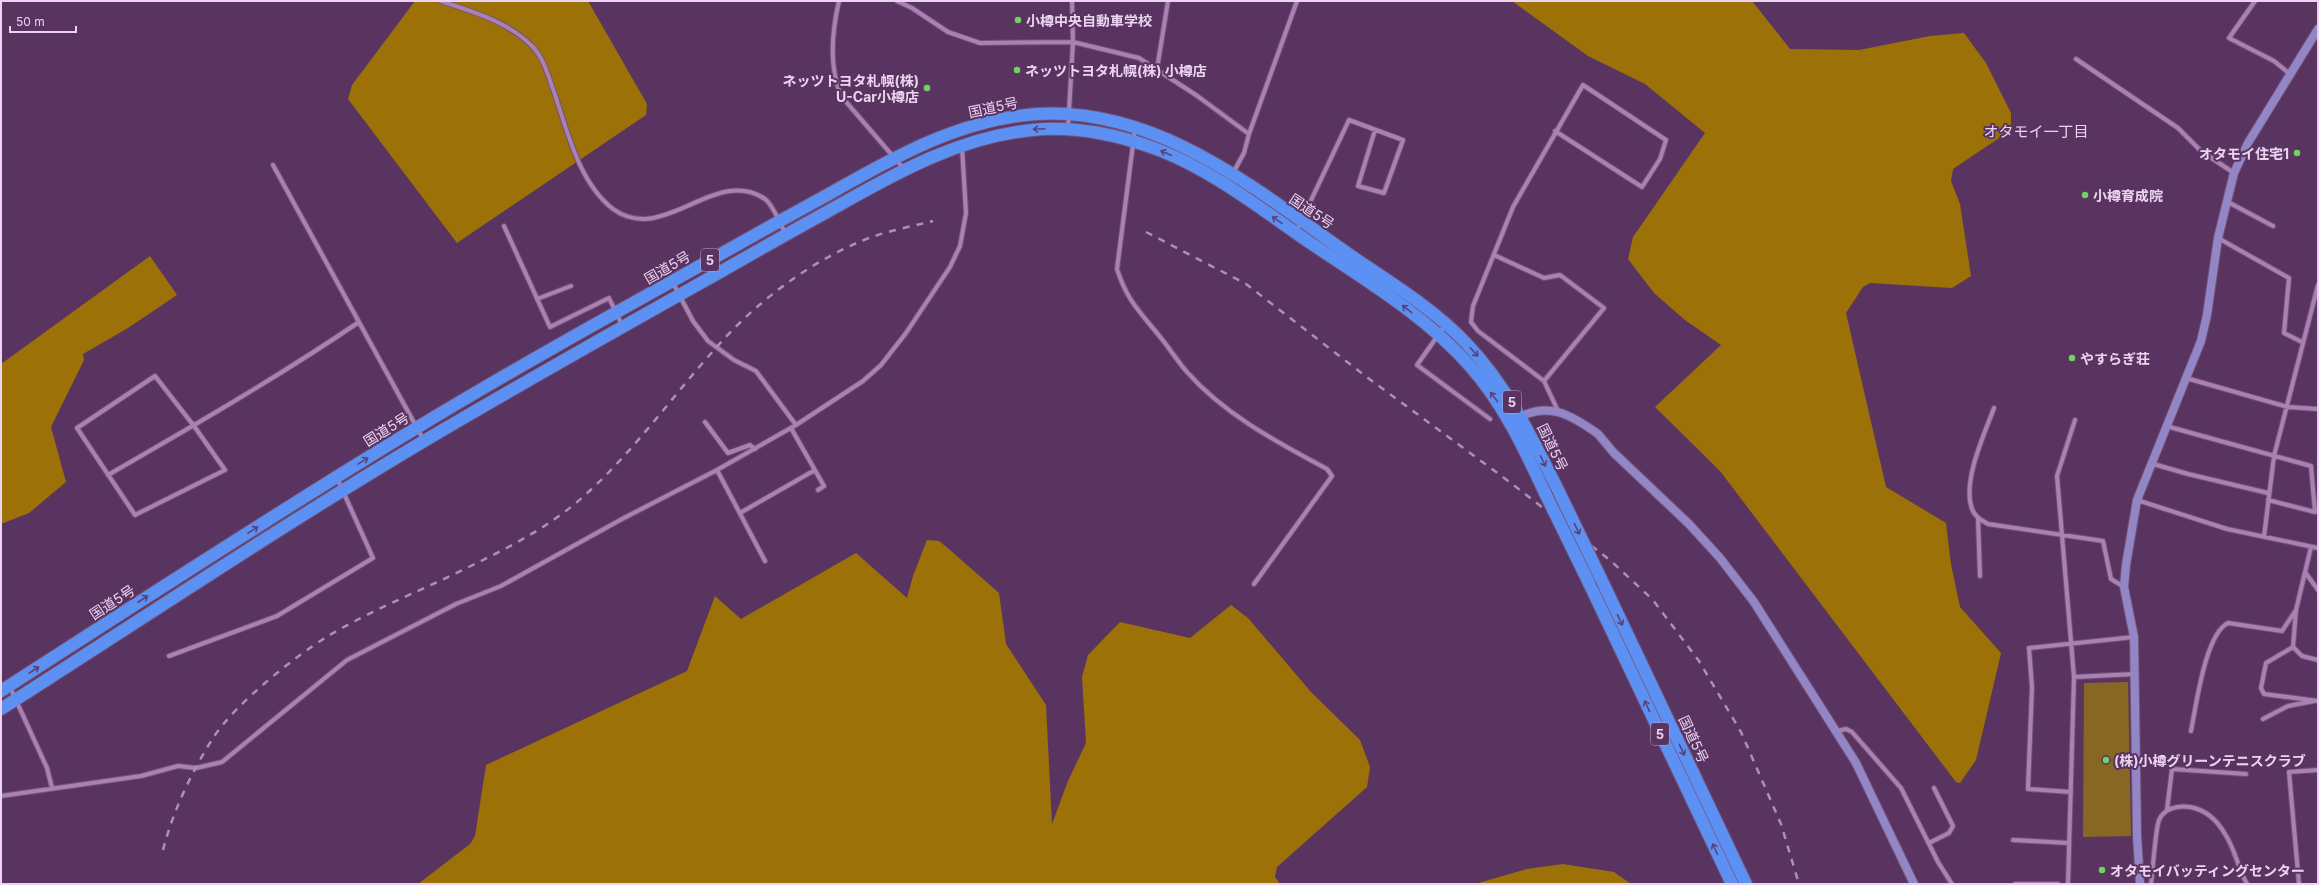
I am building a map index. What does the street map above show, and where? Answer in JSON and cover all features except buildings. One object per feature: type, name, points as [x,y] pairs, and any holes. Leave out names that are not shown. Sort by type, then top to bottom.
[{"type":"highway","name":"国道5号","points":[[5,688],[416,428],[895,157],[958,130],[997,119],[1034,114],[1069,113],[1136,126],[1186,147],[1232,174],[1446,324],[1484,363],[1521,416],[1604,585],[1746,884]]},
{"type":"highway","name":"国道5号","points":[[1,709],[343,491],[424,442],[679,295],[904,169],[961,145],[1000,134],[1028,130],[1068,128],[1133,141],[1180,159],[1226,185],[1399,303],[1438,334],[1474,371],[1510,422],[1589,583],[1732,884]]},
{"type":"street","points":[[441,1],[496,21],[520,35],[533,47],[549,76],[585,172],[591,184],[614,209],[630,216],[667,216],[717,193],[735,191],[753,193],[766,200],[786,235]]},
{"type":"street","points":[[839,1],[832,28],[836,83],[841,96],[904,169]]},
{"type":"street","points":[[897,1],[912,8],[948,32],[980,43],[1073,42],[1131,56],[1157,68],[1249,134]]},
{"type":"street","points":[[1068,128],[1073,42],[1072,1]]},
{"type":"street","points":[[1157,68],[1168,1]]},
{"type":"street","points":[[1226,185],[1244,153],[1249,134],[1296,1]]},
{"type":"street","points":[[2254,1],[2229,38],[2274,61],[2290,74]]},
{"type":"street","points":[[2140,884],[2137,835],[2134,637],[2124,587],[2126,565],[2137,500],[2150,463],[2201,341],[2207,315],[2218,238],[2234,173],[2248,143],[2318,29]]},
{"type":"street","points":[[2076,59],[2178,128],[2200,151],[2234,173]]},
{"type":"street","points":[[1555,131],[1642,186],[1660,159],[1666,140],[1583,85],[1555,131],[1513,206],[1473,306],[1471,322],[1478,331],[1544,381],[1558,412]]},
{"type":"street","points":[[1295,232],[1302,222],[1349,120],[1403,140],[1384,193],[1358,186],[1375,130]]},
{"type":"street","points":[[1136,126],[1117,269],[1124,290],[1133,305],[1187,373],[1216,399],[1257,431],[1327,469],[1332,476],[1254,584]]},
{"type":"street","points":[[1,796],[141,776],[178,766],[196,768],[222,762],[347,660],[370,646],[456,604],[501,586],[616,522],[755,450],[790,428],[796,426],[863,382],[881,365],[906,333],[950,267],[960,246],[966,213],[964,154],[961,145]]},
{"type":"street","points":[[273,165],[424,442]]},
{"type":"street","points":[[2226,201],[2273,226]]},
{"type":"street","points":[[504,226],[550,327],[609,298],[624,328]]},
{"type":"street","points":[[2218,238],[2289,278],[2284,333],[2302,342]]},
{"type":"street","points":[[1494,255],[1544,278],[1560,275],[1604,308],[1544,381]]},
{"type":"street","points":[[672,282],[693,321],[708,340],[734,360],[756,372],[796,426]]},
{"type":"street","points":[[2264,537],[2268,493],[2274,456],[2288,407],[2302,342],[2318,285]]},
{"type":"street","points":[[537,299],[571,286]]},
{"type":"street","points":[[108,475],[194,426],[307,358],[359,322]]},
{"type":"street","points":[[1446,324],[1417,364],[1490,419]]},
{"type":"street","points":[[155,376],[194,426],[225,470],[135,515],[77,428],[155,376]]},
{"type":"street","points":[[2186,378],[2288,407],[2318,409]]},
{"type":"street","points":[[1994,408],[1975,459],[1969,497],[1972,510],[1978,518],[1988,524],[2103,541],[2111,579],[2124,587]]},
{"type":"street","points":[[1510,422],[1534,410],[1558,412],[1571,417],[1598,434],[1720,558],[1754,602],[1837,730],[1856,763],[1914,884]]},
{"type":"street","points":[[2068,884],[2074,677],[2056,476],[2075,420]]},
{"type":"street","points":[[705,422],[728,452],[750,445],[755,450]]},
{"type":"street","points":[[2166,426],[2311,466],[2315,512],[2268,500]]},
{"type":"street","points":[[790,428],[824,486],[818,490]]},
{"type":"street","points":[[2150,463],[2188,474],[2268,493]]},
{"type":"street","points":[[717,470],[765,561]]},
{"type":"street","points":[[740,513],[815,470]]},
{"type":"street","points":[[169,656],[276,616],[373,558],[337,478]]},
{"type":"street","points":[[2137,500],[2226,529],[2318,548]]},
{"type":"street","points":[[1978,518],[1980,576]]},
{"type":"street","points":[[2311,547],[2296,610],[2293,647],[2302,656],[2318,660]]},
{"type":"street","points":[[2305,572],[2318,590]]},
{"type":"street","points":[[2191,732],[2201,684],[2213,640],[2222,626],[2228,623],[2282,631],[2296,610]]},
{"type":"street","points":[[2071,792],[2028,789],[2032,687],[2029,648],[2134,637]]},
{"type":"street","points":[[2293,647],[2266,663],[2261,688],[2264,694],[2318,701]]},
{"type":"street","points":[[2074,677],[2134,674]]},
{"type":"street","points":[[5,688],[15,700],[47,768],[52,788]]},
{"type":"street","points":[[2263,719],[2288,706],[2318,701]]},
{"type":"street","points":[[1837,730],[1846,729],[1852,732],[1900,788],[1930,842],[1938,862],[1952,884]]},
{"type":"street","points":[[2167,810],[2172,769],[2246,774]]},
{"type":"street","points":[[2299,884],[2288,772],[2318,770]]},
{"type":"street","points":[[1930,842],[1949,833],[1953,826],[1934,788]]},
{"type":"street","points":[[2151,884],[2159,820],[2167,810],[2177,806],[2188,807],[2208,813],[2226,834],[2247,884]]},
{"type":"street","points":[[2013,840],[2069,843]]},
{"type":"street","points":[[2015,884],[2058,884]]},
{"type":"shaded area","points":[[415,1],[588,1],[647,104],[646,115],[457,243],[348,99],[352,85]]},
{"type":"shaded area","points":[[1512,1],[1752,1],[1790,49],[1859,50],[1930,36],[1964,33],[1986,63],[2011,113],[2011,130],[1953,169],[1951,181],[1960,204],[1971,276],[1952,288],[1870,283],[1863,287],[1846,313],[1886,487],[1946,523],[1951,564],[1960,607],[2001,653],[1976,760],[1960,783],[1956,782],[1720,471],[1655,407],[1721,345],[1685,320],[1654,293],[1628,259],[1633,237],[1705,133],[1645,84],[1588,56]]},
{"type":"shaded area","points":[[150,256],[177,295],[128,328],[83,354],[84,360],[51,427],[66,482],[29,513],[1,524],[1,364]]},
{"type":"shaded area","points":[[927,540],[939,541],[999,593],[1006,644],[1046,705],[1052,824],[1068,781],[1086,743],[1082,677],[1088,655],[1120,622],[1190,638],[1231,605],[1248,618],[1311,692],[1360,740],[1370,767],[1367,787],[1277,867],[1275,877],[1280,884],[418,884],[470,844],[475,836],[486,765],[687,671],[715,596],[741,619],[856,553],[907,598],[913,576]]},
{"type":"shaded area","name":"(株)小樽グリーンテニスクラブ","points":[[2128,682],[2131,836],[2083,837],[2084,683]]},
{"type":"shaded area","points":[[1563,864],[1614,872],[1631,884],[1475,884],[1527,869]]},
{"type":"railway","points":[[163,850],[172,821],[184,792],[213,738],[235,711],[266,682],[314,645],[342,628],[496,554],[530,535],[562,514],[596,485],[632,447],[698,368],[730,333],[763,302],[800,274],[839,251],[868,238],[933,221]]},
{"type":"railway","points":[[1146,232],[1246,284],[1368,378],[1511,483],[1611,561],[1653,600],[1699,661],[1741,732],[1781,824],[1799,884]]},
{"type":"place","name":"小樽中央自動車学校","points":[[1018,20]]},
{"type":"place","name":"ネッツトヨタ札幌(株) 小樽店","points":[[1017,70]]},
{"type":"place","name":"ネッツトヨタ札幌(株) U-Car小樽店","points":[[927,88]]},
{"type":"place","name":"オタモイ住宅1","points":[[2297,153]]},
{"type":"place","name":"小樽育成院","points":[[2085,195]]},
{"type":"place","name":"やすらぎ荘","points":[[2072,358]]},
{"type":"place","name":"(株)小樽グリーンテニスクラブ","points":[[2106,760]]},
{"type":"place","name":"オタモイバッティングセンター","points":[[2102,870]]},
{"type":"district","name":"オタモイ一丁目","points":[[2036,131]]}]
